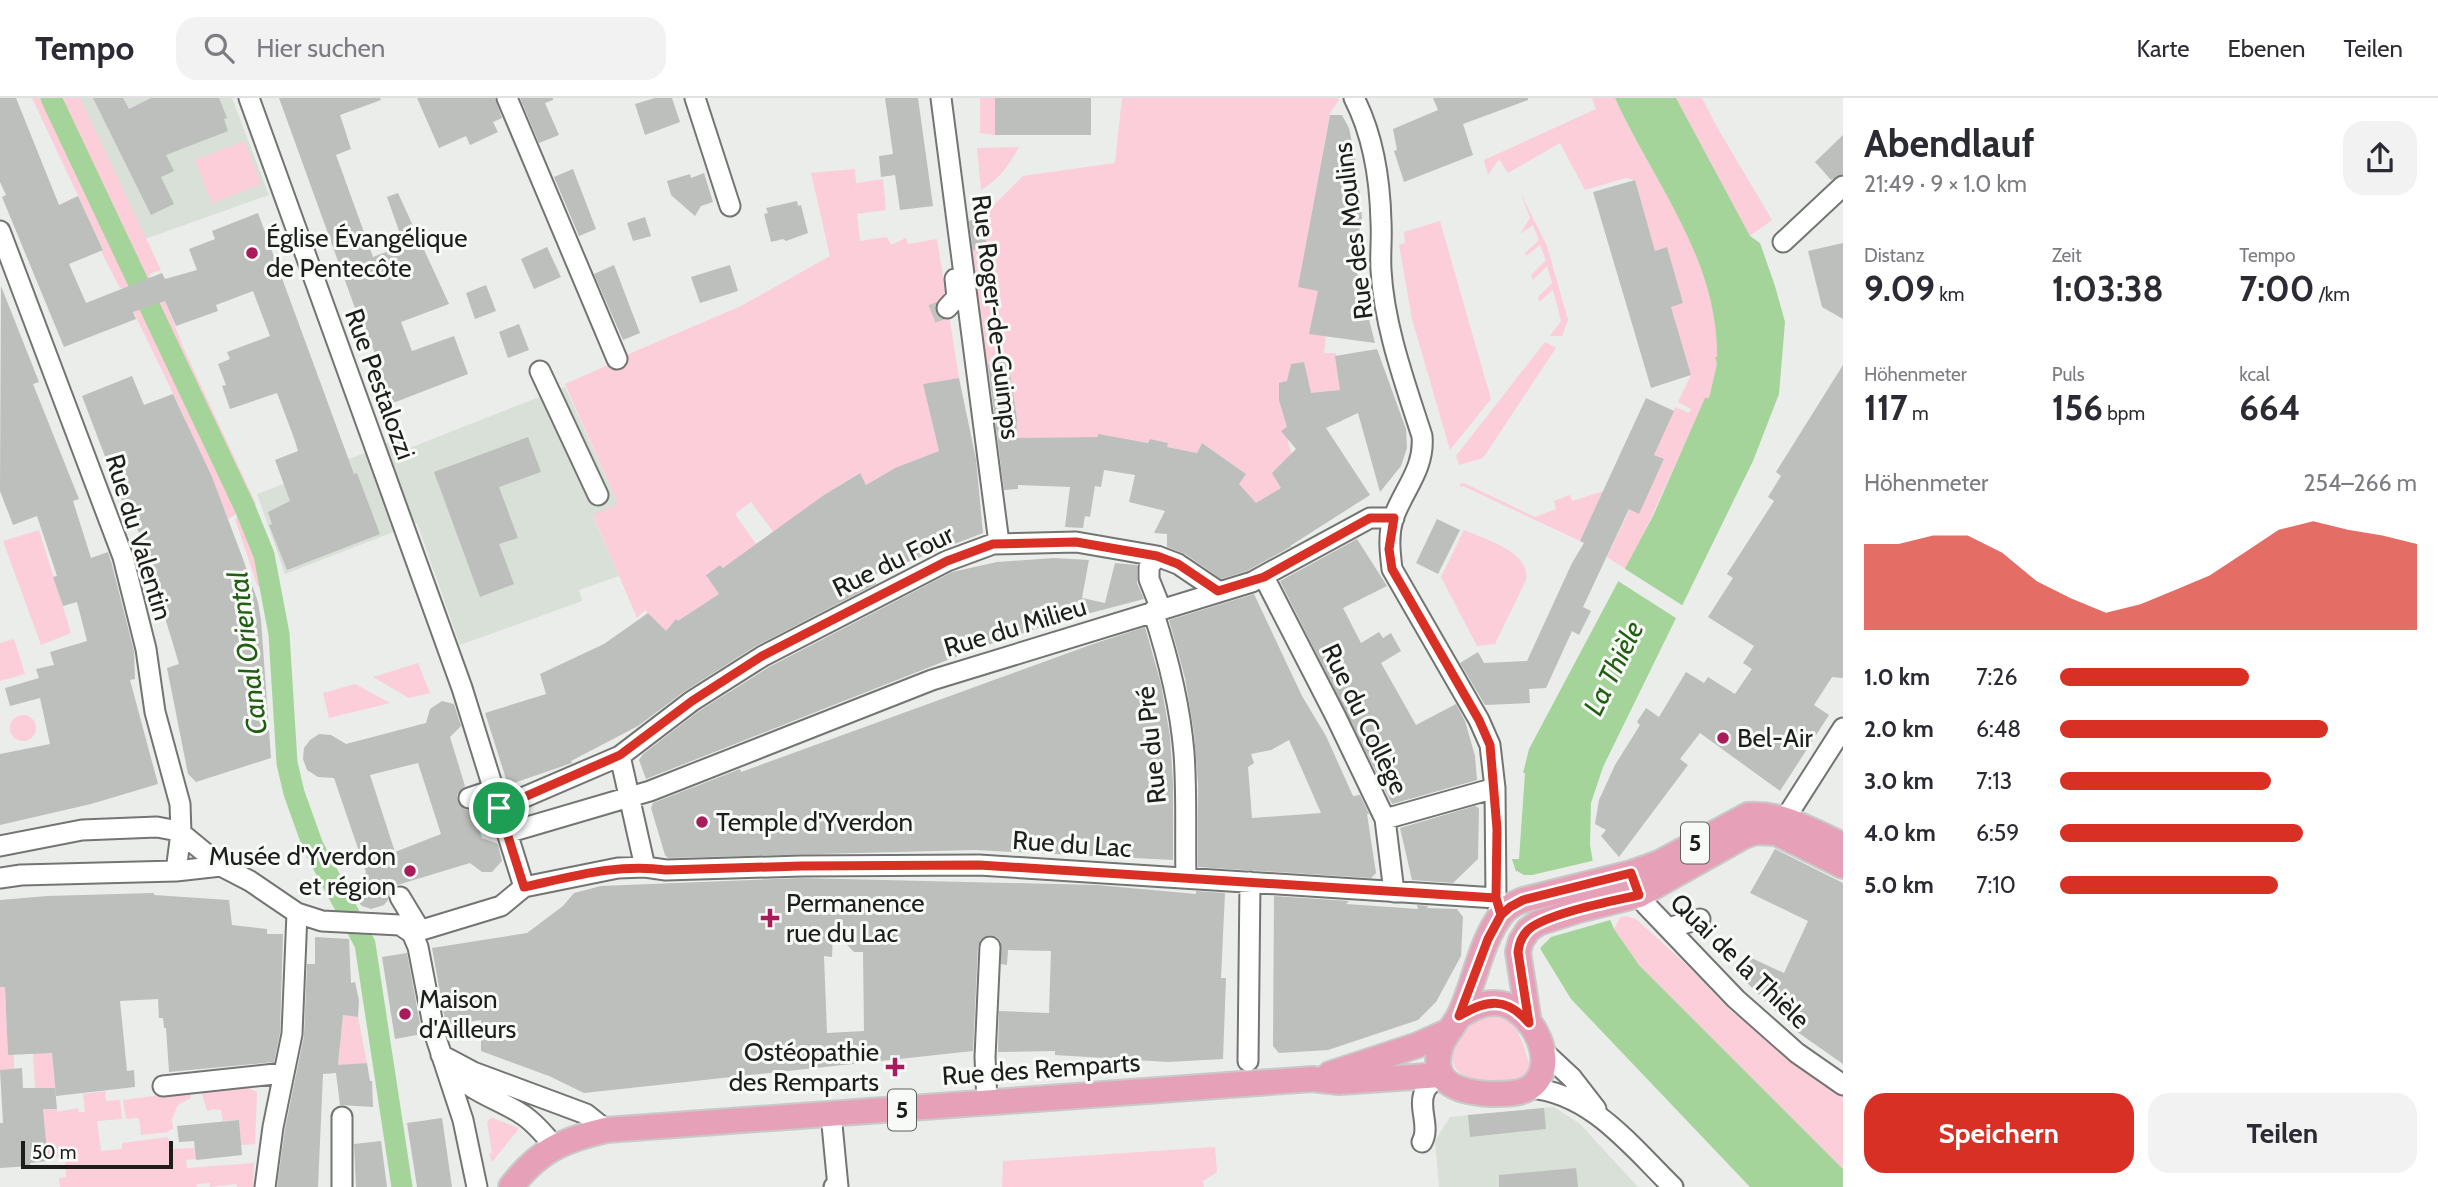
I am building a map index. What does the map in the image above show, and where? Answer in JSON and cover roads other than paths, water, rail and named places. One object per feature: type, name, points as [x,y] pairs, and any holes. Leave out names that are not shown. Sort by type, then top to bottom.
[{"type":"main road","name":"5","points":[[1505,905],[1609,891],[1635,884],[1659,863],[1748,815],[1765,813],[1780,826],[1843,866]]},
{"type":"main road","name":"5","points":[[1780,826],[1843,845]]},
{"type":"main road","name":"5","points":[[1529,1023],[1518,952],[1521,941],[1528,930],[1538,923],[1609,891]]},
{"type":"main road","points":[[1453,1024],[1482,1005],[1495,1003],[1517,1010],[1529,1023],[1542,1051],[1543,1072],[1530,1088],[1511,1094],[1473,1092],[1454,1087],[1441,1075],[1438,1059],[1440,1048],[1505,905]]},
{"type":"main road","name":"Rue des Remparts","points":[[1312,1079],[1419,1045],[1453,1024]]},
{"type":"main road","name":"Rue des Remparts","points":[[511,1187],[523,1171],[554,1146],[579,1136],[606,1130],[1312,1079],[1339,1082],[1441,1075]]},
{"type":"street","name":"Rue Pestalozzi","points":[[250,98],[462,688],[524,887]]},
{"type":"street","points":[[507,98],[617,359]]},
{"type":"street","points":[[695,98],[730,206]]},
{"type":"street","name":"Rue Roger-de-Guimps","points":[[942,98],[999,542]]},
{"type":"street","name":"Rue des Moulins","points":[[1354,98],[1370,134],[1378,177],[1381,272],[1391,332],[1422,436],[1423,451],[1416,474],[1394,518],[1389,549],[1392,569],[1479,720],[1490,745],[1505,905]]},
{"type":"street","points":[[1783,242],[1843,186]]},
{"type":"street","points":[[947,308],[957,297],[949,240],[957,213]]},
{"type":"street","name":"Rue du Valentin","points":[[0,231],[123,557],[146,649],[155,712],[178,796],[181,833],[176,871]]},
{"type":"street","points":[[540,371],[598,495]]},
{"type":"street","name":"Rue du Milieu","points":[[507,833],[650,791],[932,680],[1264,577],[1370,518],[1394,518]]},
{"type":"street","name":"Rue du Four","points":[[469,798],[496,799],[620,755],[692,701],[762,656],[947,561],[999,542],[1076,542],[1157,556],[1178,564],[1218,591]]},
{"type":"street","name":"Rue du Pré","points":[[1157,556],[1149,567],[1149,579],[1180,720],[1184,754],[1186,878]]},
{"type":"street","name":"Rue du Collège","points":[[1264,577],[1385,819],[1394,892]]},
{"type":"street","points":[[1780,826],[1843,728]]},
{"type":"street","points":[[620,755],[645,867]]},
{"type":"street","points":[[1385,819],[1495,788]]},
{"type":"street","points":[[0,846],[82,830],[157,827],[181,833],[221,866],[250,881],[297,913],[322,921],[400,925],[416,932],[501,906],[524,887]]},
{"type":"street","name":"Rue du Lac","points":[[524,887],[618,868],[645,867],[666,870],[979,865],[1394,892],[1505,905]]},
{"type":"street","points":[[0,878],[21,875],[176,871],[221,866]]},
{"type":"street","points":[[1248,1061],[1250,882]]},
{"type":"street","name":"Quai de la Thièle","points":[[1635,884],[1668,928],[1736,999],[1797,1053],[1843,1085]]},
{"type":"street","points":[[400,897],[416,932],[435,1035],[463,1120],[477,1187]]},
{"type":"street","points":[[265,1187],[273,1126],[292,1034],[297,913]]},
{"type":"street","points":[[1668,928],[1700,919]]},
{"type":"street","points":[[987,1102],[985,1057],[990,947]]},
{"type":"street","points":[[1542,1051],[1585,1093],[1605,1121],[1673,1187]]},
{"type":"street","points":[[441,1055],[473,1072],[586,1114],[606,1130]]},
{"type":"street","points":[[441,1055],[461,1080],[476,1091],[523,1115],[554,1146]]},
{"type":"street","points":[[163,1086],[284,1073]]},
{"type":"street","points":[[1422,1142],[1426,1135],[1423,1097],[1426,1088],[1441,1075]]},
{"type":"street","points":[[1530,1088],[1560,1093],[1605,1121]]},
{"type":"street","points":[[831,1114],[836,1187]]},
{"type":"street","points":[[342,1117],[342,1187]]},
{"type":"water","name":"La Thièle","points":[[1615,98],[1676,98],[1750,236],[1760,243],[1785,322],[1779,394],[1753,461],[1603,767],[1591,803],[1590,845],[1598,891],[1614,929],[1639,965],[1843,1169],[1843,1187],[1750,1187],[1571,999],[1541,950],[1512,859],[1519,859],[1523,773],[1529,749],[1653,516],[1705,398],[1709,398],[1717,364],[1715,321],[1695,254]]},
{"type":"waterway","name":"Canal Oriental","points":[[51,98],[245,508],[264,555],[279,634],[287,763],[294,793],[313,846],[365,944],[402,1187]]},
{"type":"tunnel","points":[[932,314],[947,308]]},
{"type":"place","name":"Église Évangélique de Pentecôte","points":[[252,253]]},
{"type":"place","name":"Bel-Air","points":[[1723,738]]},
{"type":"place","name":"Temple d'Yverdon","points":[[702,822]]},
{"type":"place","name":"Musée d'Yverdon et région","points":[[410,871]]},
{"type":"place","name":"Permanence rue du Lac","points":[[770,918]]},
{"type":"place","name":"Maison d'Ailleurs","points":[[405,1014]]},
{"type":"place","name":"Ostéopathie des Remparts","points":[[895,1067]]}]
